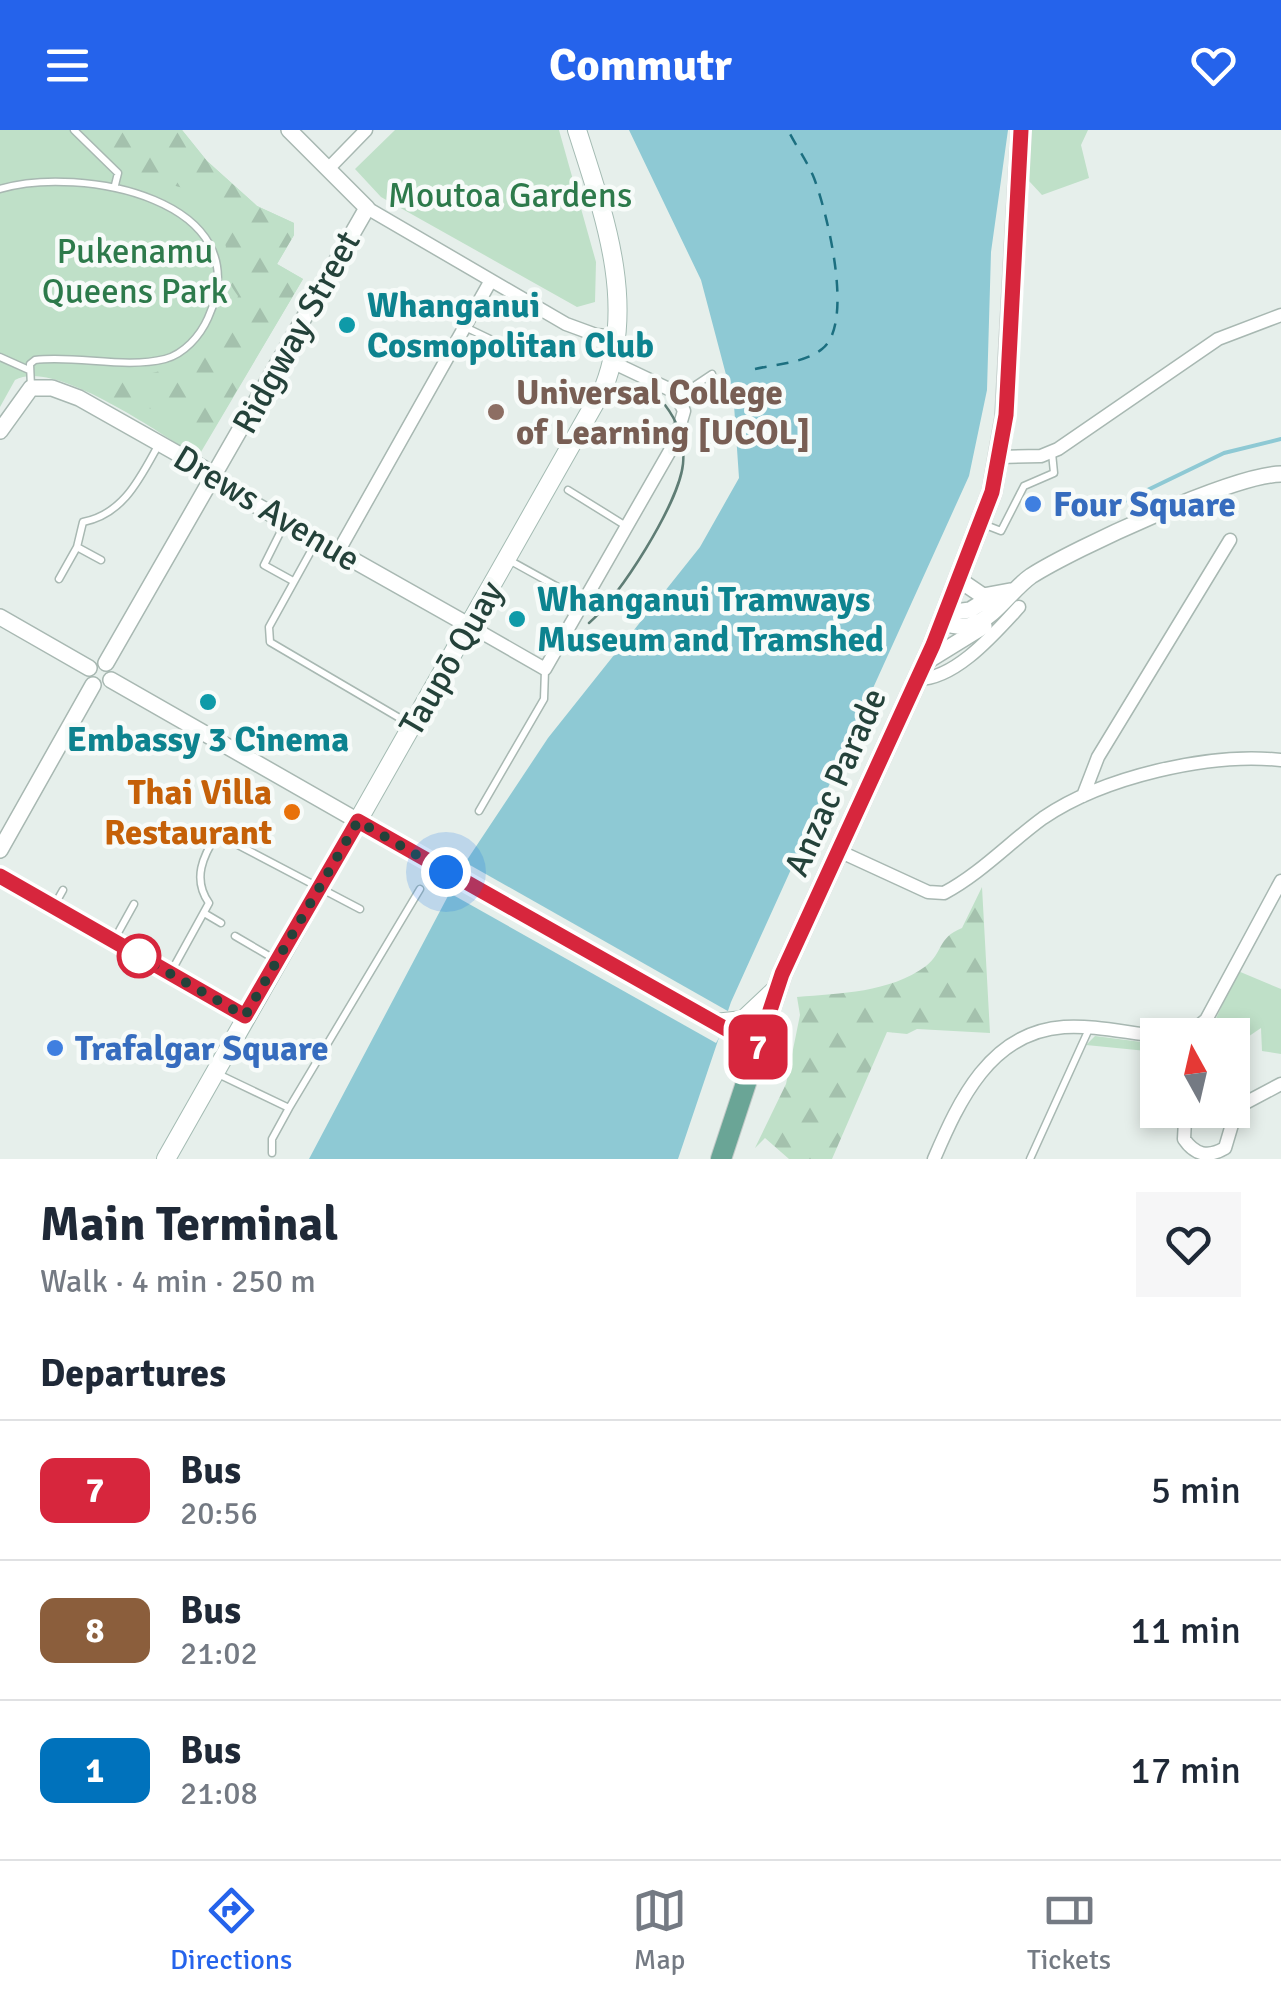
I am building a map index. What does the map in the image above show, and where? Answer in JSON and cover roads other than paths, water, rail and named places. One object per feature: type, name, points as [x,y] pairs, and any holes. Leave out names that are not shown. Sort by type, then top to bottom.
[{"type":"main road","name":"Taupō Quay","points":[[166,1159],[508,560],[614,363],[618,336],[613,255],[577,130]]},
{"type":"main road","name":"Anzac Parade","points":[[721,1159],[776,988],[841,852],[982,524],[1000,457],[1022,130]]},
{"type":"main road","points":[[358,821],[758,1047]]},
{"type":"main road","points":[[0,876],[58,898],[114,941],[245,1016]]},
{"type":"main road","points":[[722,1024],[750,1016],[776,988]]},
{"type":"street","points":[[289,130],[367,208],[574,329],[618,336]]},
{"type":"street","points":[[328,168],[366,130]]},
{"type":"street","name":"Ridgway Street","points":[[106,663],[367,208]]},
{"type":"street","points":[[338,552],[490,282]]},
{"type":"street","points":[[1000,457],[1025,458],[1052,452],[1218,339],[1281,315]]},
{"type":"street","points":[[546,669],[679,432],[684,411],[678,397],[614,363]]},
{"type":"street","points":[[0,430],[31,388]]},
{"type":"street","name":"Drews Avenue","points":[[31,388],[52,388],[79,398],[317,540],[546,669]]},
{"type":"street","points":[[944,617],[1000,599],[1072,554],[1236,482],[1281,474]]},
{"type":"street","points":[[1083,796],[1098,757],[1230,540]]},
{"type":"street","points":[[960,581],[984,596],[1000,599]]},
{"type":"street","points":[[921,671],[982,628],[1000,599]]},
{"type":"street","points":[[921,671],[940,674],[981,645],[1019,607]]},
{"type":"street","points":[[0,618],[88,668]]},
{"type":"street","points":[[88,668],[96,662],[106,663],[112,670],[111,680],[103,686],[93,685]]},
{"type":"street","points":[[88,668],[93,685]]},
{"type":"street","points":[[111,680],[358,821]]},
{"type":"street","points":[[0,850],[93,685]]},
{"type":"street","points":[[841,852],[928,892],[944,893],[1042,819],[1083,796],[1215,757],[1281,760]]},
{"type":"street","points":[[1207,1018],[1281,881]]},
{"type":"street","points":[[934,1159],[965,1090],[986,1065],[1048,1030],[1089,1028],[1140,1034]]},
{"type":"street","points":[[1250,1101],[1281,1084]]},
{"type":"street","points":[[1185,1128],[1184,1139],[1196,1152],[1206,1155],[1225,1148],[1230,1128]]},
{"type":"lane","points":[[73,132],[118,173],[115,185]]},
{"type":"lane","points":[[0,188],[19,183],[115,185],[169,208],[200,232],[216,268],[216,289],[206,324],[183,350],[168,358],[35,360],[29,370],[31,388]]},
{"type":"lane","points":[[465,327],[490,339]]},
{"type":"lane","points":[[0,357],[29,370]]},
{"type":"lane","points":[[678,397],[712,374]]},
{"type":"lane","points":[[569,390],[595,404]]},
{"type":"lane","points":[[59,579],[78,546],[83,522],[99,519],[126,500],[160,443]]},
{"type":"lane","points":[[982,524],[1001,531],[1024,486],[1054,473],[1052,452]]},
{"type":"lane","points":[[568,490],[627,526]]},
{"type":"lane","points":[[286,522],[264,564],[293,581]]},
{"type":"lane","points":[[317,540],[269,627],[270,642],[413,726]]},
{"type":"lane","points":[[78,546],[101,560]]},
{"type":"lane","points":[[508,560],[582,601]]},
{"type":"lane","points":[[478,812],[544,699],[546,669]]},
{"type":"lane","points":[[170,973],[209,903],[202,893],[202,858],[216,834],[360,909]]},
{"type":"lane","points":[[272,1153],[272,1139],[289,1108],[420,889]]},
{"type":"lane","points":[[114,941],[134,904]]},
{"type":"lane","points":[[204,913],[221,923]]},
{"type":"lane","points":[[235,936],[277,960]]},
{"type":"lane","points":[[1030,1159],[1089,1028]]},
{"type":"lane","points":[[214,1072],[289,1108]]},
{"type":"water","points":[[629,130],[1008,130],[991,252],[987,390],[969,476],[731,1002],[678,1159],[309,1159],[467,860],[548,738],[700,547],[739,478],[734,405],[701,280]]},
{"type":"waterway","points":[[1104,511],[1224,453],[1281,439]]},
{"type":"tram line","points":[[589,623],[616,593],[646,549],[679,481],[682,441],[665,405]]},
{"type":"place","name":"Whanganui Cosmopolitan Club","points":[[347,325]]},
{"type":"place","name":"Universal College of Learning [UCOL]","points":[[496,412]]},
{"type":"place","name":"Four Square","points":[[1033,504]]},
{"type":"place","name":"Whanganui Tramways Museum and Tramshed","points":[[517,619]]},
{"type":"place","name":"Embassy 3 Cinema","points":[[208,702]]},
{"type":"place","name":"Thai Villa Restaurant","points":[[292,812]]},
{"type":"place","name":"Trafalgar Square","points":[[55,1048]]},
{"type":"park label","name":"Moutoa Gardens","points":[[510,195]]},
{"type":"park label","name":"Pukenamu Queens Park","points":[[135,271]]}]
